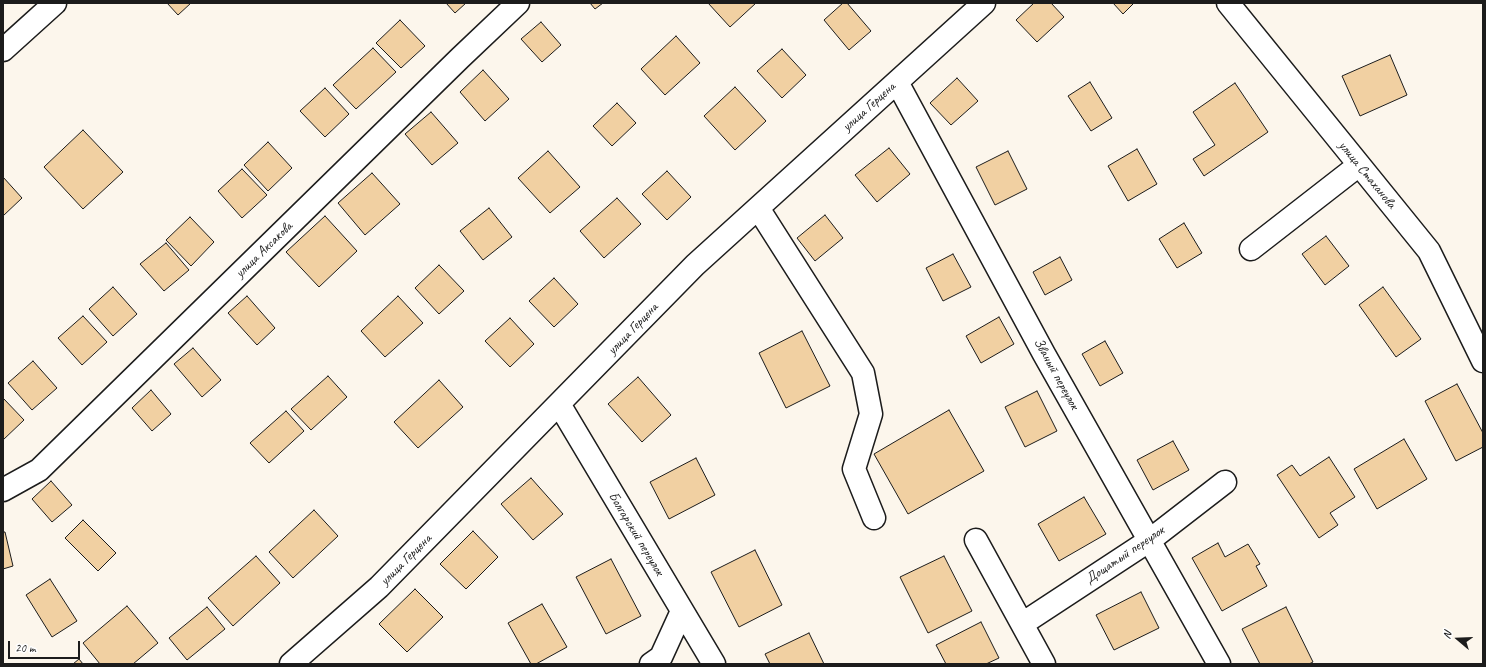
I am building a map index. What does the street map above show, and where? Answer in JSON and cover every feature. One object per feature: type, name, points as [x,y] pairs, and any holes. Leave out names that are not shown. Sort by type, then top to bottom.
[{"type":"street","points":[[3,50],[55,3]]},
{"type":"street","name":"улица Аксакова","points":[[3,490],[39,470],[518,3]]},
{"type":"street","name":"улица Герцена","points":[[291,664],[379,587],[695,265],[984,3]]},
{"type":"street","name":"улица Стаханова","points":[[1228,3],[1429,251],[1483,360]]},
{"type":"street","name":"Званый переулок","points":[[897,82],[1044,354],[1219,664]]},
{"type":"street","points":[[1251,249],[1359,165]]},
{"type":"street","points":[[758,208],[863,373],[871,414],[854,468],[874,518]]},
{"type":"street","name":"Болгарский переулок","points":[[559,404],[714,664]]},
{"type":"street","name":"Дощатый переулок","points":[[1022,624],[1150,540],[1226,482]]},
{"type":"street","points":[[976,540],[1044,664]]},
{"type":"street","points":[[651,664],[662,657],[682,611]]},
{"type":"building","points":[[167,3],[191,3],[178,15]]},
{"type":"building","points":[[446,3],[466,3],[455,13]]},
{"type":"building","points":[[590,3],[603,3],[595,9]]},
{"type":"building","points":[[708,3],[756,3],[730,27]]},
{"type":"building","points":[[843,3],[847,3],[871,31],[849,50],[824,20]]},
{"type":"building","points":[[1034,3],[1051,3],[1064,17],[1037,42],[1016,20]]},
{"type":"building","points":[[1113,3],[1134,3],[1123,14]]},
{"type":"building","points":[[400,20],[425,46],[401,68],[376,43]]},
{"type":"building","points":[[541,22],[561,45],[542,62],[521,39]]},
{"type":"building","points":[[676,36],[700,63],[665,95],[641,69]]},
{"type":"building","points":[[373,48],[396,72],[356,109],[333,85]]},
{"type":"building","points":[[782,49],[806,75],[782,98],[757,71]]},
{"type":"building","points":[[1390,55],[1407,95],[1360,116],[1342,76]]},
{"type":"building","points":[[483,70],[509,99],[485,121],[460,92]]},
{"type":"building","points":[[957,78],[978,101],[951,125],[930,103]]},
{"type":"building","points":[[1090,82],[1112,118],[1091,131],[1068,96]]},
{"type":"building","points":[[1235,83],[1268,132],[1204,176],[1193,159],[1215,145],[1193,112]]},
{"type":"building","points":[[735,87],[766,121],[735,150],[704,116]]},
{"type":"building","points":[[325,88],[349,114],[325,137],[300,111]]},
{"type":"building","points":[[617,103],[636,123],[612,146],[593,126]]},
{"type":"building","points":[[431,112],[458,143],[432,165],[405,134]]},
{"type":"building","points":[[83,130],[123,172],[83,209],[44,167]]},
{"type":"building","points":[[268,142],[292,168],[268,191],[244,165]]},
{"type":"building","points":[[889,148],[910,174],[877,202],[855,175]]},
{"type":"building","points":[[1137,149],[1157,184],[1128,201],[1108,166]]},
{"type":"building","points":[[548,151],[580,187],[550,213],[518,178]]},
{"type":"building","points":[[1008,151],[1027,189],[995,205],[976,167]]},
{"type":"building","points":[[242,169],[267,195],[242,218],[218,191]]},
{"type":"building","points":[[667,171],[691,197],[667,220],[642,194]]},
{"type":"building","points":[[372,173],[400,204],[365,235],[338,203]]},
{"type":"building","points":[[3,177],[22,198],[3,216]]},
{"type":"building","points":[[617,198],[641,224],[604,258],[580,231]]},
{"type":"building","points":[[489,208],[512,237],[483,260],[460,231]]},
{"type":"building","points":[[825,215],[843,238],[815,261],[797,238]]},
{"type":"building","points":[[325,216],[357,251],[319,287],[286,252]]},
{"type":"building","points":[[190,217],[214,242],[191,266],[166,240]]},
{"type":"building","points":[[1184,223],[1202,253],[1177,268],[1159,239]]},
{"type":"building","points":[[1326,236],[1349,266],[1325,285],[1302,254]]},
{"type":"building","points":[[166,243],[189,270],[164,291],[140,264]]},
{"type":"building","points":[[953,254],[971,287],[943,301],[926,268]]},
{"type":"building","points":[[1060,257],[1072,280],[1045,295],[1033,272]]},
{"type":"building","points":[[439,265],[464,291],[439,314],[415,288]]},
{"type":"building","points":[[554,278],[578,304],[554,327],[529,301]]},
{"type":"building","points":[[113,287],[137,314],[113,336],[89,309]]},
{"type":"building","points":[[1383,287],[1421,339],[1396,357],[1359,305]]},
{"type":"building","points":[[247,296],[275,328],[257,345],[228,313]]},
{"type":"building","points":[[398,296],[423,323],[385,357],[361,331]]},
{"type":"building","points":[[83,316],[107,342],[82,365],[58,338]]},
{"type":"building","points":[[999,317],[1014,344],[981,363],[966,336]]},
{"type":"building","points":[[510,318],[534,344],[510,367],[485,341]]},
{"type":"building","points":[[802,331],[830,386],[786,408],[759,353]]},
{"type":"building","points":[[1105,341],[1123,373],[1100,386],[1082,354]]},
{"type":"building","points":[[193,348],[221,380],[202,397],[174,364]]},
{"type":"building","points":[[33,361],[57,388],[32,410],[8,383]]},
{"type":"building","points":[[328,376],[347,397],[311,430],[291,409]]},
{"type":"building","points":[[638,377],[671,415],[642,442],[608,404]]},
{"type":"building","points":[[439,380],[463,407],[418,448],[394,422]]},
{"type":"building","points":[[1457,384],[1483,433],[1483,447],[1456,461],[1425,401]]},
{"type":"building","points":[[151,390],[171,414],[152,431],[132,408]]},
{"type":"building","points":[[1037,391],[1057,431],[1025,447],[1005,407]]},
{"type":"building","points":[[3,398],[24,420],[3,440]]},
{"type":"building","points":[[949,410],[984,471],[908,514],[874,454]]},
{"type":"building","points":[[286,411],[304,431],[269,463],[250,443]]},
{"type":"building","points":[[1404,439],[1427,479],[1377,509],[1354,469]]},
{"type":"building","points":[[1173,441],[1189,470],[1153,490],[1137,460]]},
{"type":"building","points":[[1329,457],[1355,497],[1330,513],[1338,525],[1319,538],[1277,475],[1292,465],[1300,476]]},
{"type":"building","points":[[696,458],[715,495],[669,519],[650,482]]},
{"type":"building","points":[[531,478],[563,514],[533,540],[501,504]]},
{"type":"building","points":[[51,481],[72,505],[52,522],[32,499]]},
{"type":"building","points":[[1084,497],[1106,534],[1059,561],[1038,524]]},
{"type":"building","points":[[314,510],[338,536],[293,578],[269,552]]},
{"type":"building","points":[[83,520],[116,553],[98,571],[65,538]]},
{"type":"building","points":[[473,531],[498,557],[466,589],[440,564]]},
{"type":"building","points":[[3,532],[5,532],[13,566],[3,569]]},
{"type":"building","points":[[1218,543],[1225,557],[1248,544],[1260,564],[1256,566],[1267,586],[1222,611],[1192,558]]},
{"type":"building","points":[[755,550],[782,605],[739,627],[711,572]]},
{"type":"building","points":[[256,556],[280,583],[233,626],[208,598]]},
{"type":"building","points":[[944,556],[972,611],[928,633],[900,577]]},
{"type":"building","points":[[611,559],[641,616],[606,634],[576,577]]},
{"type":"building","points":[[50,579],[77,621],[52,637],[26,595]]},
{"type":"building","points":[[415,589],[443,617],[407,652],[379,624]]},
{"type":"building","points":[[1141,592],[1159,628],[1114,650],[1096,615]]},
{"type":"building","points":[[542,604],[567,647],[536,664],[531,664],[508,623]]},
{"type":"building","points":[[127,606],[158,643],[133,664],[100,664],[83,643]]},
{"type":"building","points":[[207,607],[225,629],[187,660],[169,638]]},
{"type":"building","points":[[1286,607],[1313,662],[1309,664],[1260,664],[1242,629]]},
{"type":"building","points":[[981,622],[999,658],[986,664],[946,664],[936,645]]},
{"type":"building","points":[[809,633],[824,664],[770,664],[765,654]]},
{"type":"building","points":[[79,659],[83,664],[73,664]]}]
